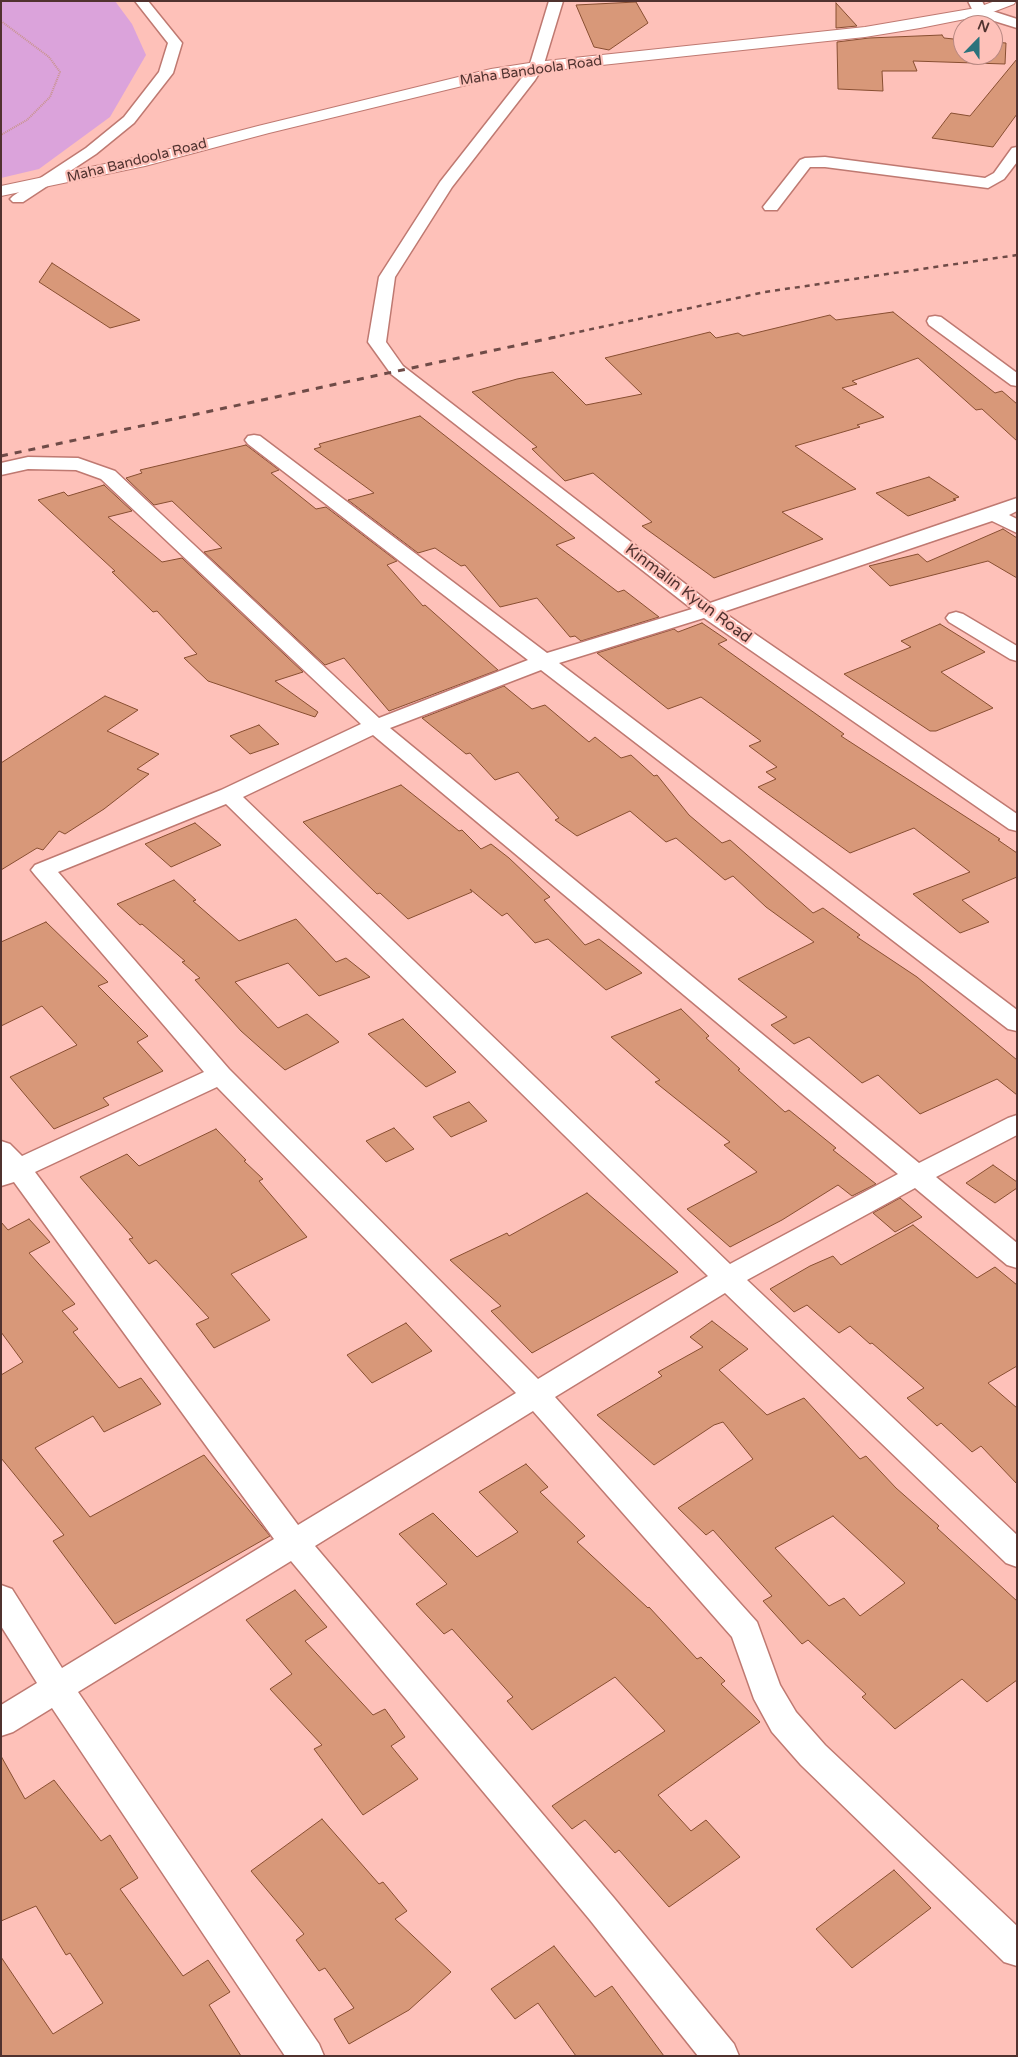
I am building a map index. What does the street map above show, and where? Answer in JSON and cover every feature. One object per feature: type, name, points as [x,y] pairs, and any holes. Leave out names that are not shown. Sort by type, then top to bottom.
[{"type":"main road","name":"Maha Bandoola Road","points":[[1,202],[92,185],[533,72],[920,24],[977,7],[1010,1]]},
{"type":"main road","points":[[1003,18],[1017,11]]},
{"type":"main road","name":"Maha Bandoola Road","points":[[1,191],[145,161],[465,79],[880,38],[953,27]]},
{"type":"street","points":[[18,199],[91,151],[129,120],[166,74],[175,43],[141,1]]},
{"type":"street","points":[[533,72],[561,2]]},
{"type":"street","points":[[977,7],[990,15]]},
{"type":"street","points":[[1003,21],[1017,24]]},
{"type":"street","name":"Kinmalin Kyun Road","points":[[533,72],[445,185],[387,277],[377,342],[397,370],[707,611],[1017,824]]},
{"type":"street","points":[[771,207],[805,163],[825,162],[988,183],[999,176],[1017,151]]},
{"type":"street","points":[[935,321],[1017,381]]},
{"type":"street","points":[[254,440],[1017,1023]]},
{"type":"street","points":[[1,469],[28,463],[78,464],[108,475],[375,726],[1017,1258]]},
{"type":"street","points":[[1017,504],[994,514],[707,611],[544,661],[416,712],[375,726],[229,795],[43,870],[220,1075],[535,1394],[746,1631],[765,1689],[790,1729],[812,1755],[1017,1950]]},
{"type":"street","points":[[994,514],[1017,527]]},
{"type":"street","points":[[956,618],[1017,655]]},
{"type":"street","points":[[229,795],[727,1278],[1017,1554]]},
{"type":"street","points":[[220,1075],[7,1165],[295,1544],[602,1908],[721,2056]]},
{"type":"street","points":[[1,1722],[295,1544],[535,1394],[727,1278],[917,1175],[1017,1124]]},
{"type":"street","points":[[1,1598],[56,1688],[306,2056]]},
{"type":"path","points":[[1,21],[49,57],[60,72],[50,97],[27,120],[1,135]]},
{"type":"shaded area","points":[[1,1],[115,1],[132,24],[146,55],[110,117],[39,169],[1,178]]},
{"type":"building","points":[[636,2],[648,23],[609,50],[594,47],[576,5]]},
{"type":"building","points":[[836,3],[857,26],[836,28]]},
{"type":"building","points":[[942,35],[944,38],[953,39],[953,62],[913,61],[917,71],[882,71],[883,91],[838,89],[837,42],[869,38]]},
{"type":"building","points":[[1003,43],[1006,43],[1005,64],[1003,64]]},
{"type":"building","points":[[1017,59],[1017,114],[993,147],[932,138],[951,113],[970,116]]},
{"type":"building","points":[[52,263],[140,320],[110,328],[39,282]]},
{"type":"building","points":[[893,312],[995,393],[1002,391],[1017,404],[1017,441],[982,409],[976,410],[918,358],[852,381],[857,384],[842,388],[884,417],[857,425],[860,427],[795,446],[856,489],[782,512],[823,539],[714,578],[642,526],[652,522],[593,473],[565,481],[532,449],[537,447],[472,392],[517,379],[553,372],[586,405],[642,394],[605,358],[710,332],[716,338],[738,333],[743,336],[830,315],[836,320]]},
{"type":"building","points":[[420,416],[575,538],[556,545],[618,592],[624,590],[659,617],[581,641],[575,636],[570,637],[537,598],[500,607],[465,565],[461,566],[435,548],[418,553],[348,500],[374,493],[314,449],[321,447],[319,444]]},
{"type":"building","points":[[246,445],[279,470],[271,473],[316,509],[326,507],[397,561],[387,565],[423,606],[425,605],[498,670],[389,711],[344,658],[325,665],[204,552],[222,548],[172,501],[154,505],[126,478],[142,473],[140,470]]},
{"type":"building","points":[[929,477],[959,497],[953,499],[956,500],[908,516],[876,493]]},
{"type":"building","points":[[104,485],[132,511],[108,517],[162,562],[182,558],[303,672],[275,681],[318,712],[315,717],[208,681],[184,658],[197,654],[157,611],[153,612],[112,572],[115,571],[38,500],[64,492],[68,496]]},
{"type":"building","points":[[1003,529],[1017,538],[1017,578],[988,561],[890,586],[869,566],[918,554],[927,562]]},
{"type":"building","points":[[702,623],[727,640],[718,644],[844,734],[841,736],[1000,839],[998,840],[1017,853],[1017,877],[962,900],[989,922],[960,933],[913,894],[970,872],[914,828],[850,853],[758,787],[776,779],[766,772],[777,767],[749,746],[761,741],[701,697],[668,709],[597,653],[674,629],[678,632]]},
{"type":"building","points":[[940,624],[985,652],[941,672],[993,708],[936,731],[930,731],[844,674],[911,647],[901,641]]},
{"type":"building","points":[[504,686],[532,709],[545,705],[589,742],[595,737],[621,758],[631,755],[654,776],[657,775],[689,815],[722,843],[730,840],[813,913],[823,908],[860,935],[857,937],[917,977],[1017,1060],[1017,1095],[997,1079],[920,1114],[878,1075],[862,1083],[809,1037],[794,1044],[771,1025],[787,1017],[738,979],[814,942],[766,907],[733,876],[725,880],[676,838],[666,842],[630,811],[577,836],[555,820],[559,818],[518,772],[495,780],[470,753],[466,754],[422,718]]},
{"type":"building","points":[[105,696],[138,710],[107,731],[159,754],[137,769],[149,774],[104,809],[65,834],[59,831],[43,850],[37,848],[1,870],[1,763]]},
{"type":"building","points":[[259,725],[279,744],[250,754],[230,736]]},
{"type":"building","points":[[401,785],[459,831],[462,830],[481,849],[491,844],[509,858],[550,897],[544,900],[585,945],[599,939],[642,973],[606,990],[548,939],[535,943],[507,913],[502,916],[470,889],[472,892],[408,919],[380,893],[377,894],[303,822]]},
{"type":"building","points":[[195,823],[221,845],[171,867],[145,844]]},
{"type":"building","points":[[174,880],[196,900],[193,901],[239,941],[296,919],[336,962],[346,958],[370,977],[319,996],[288,963],[235,982],[278,1028],[307,1014],[339,1042],[285,1070],[241,1031],[195,980],[200,978],[182,962],[185,961],[117,904]]},
{"type":"building","points":[[46,922],[108,982],[98,986],[148,1036],[137,1042],[163,1071],[103,1098],[109,1105],[54,1129],[10,1077],[77,1045],[42,1006],[1,1026],[1,942]]},
{"type":"building","points":[[681,1009],[709,1036],[706,1038],[740,1069],[738,1070],[785,1112],[789,1110],[836,1148],[833,1150],[876,1184],[852,1196],[838,1185],[782,1220],[730,1247],[687,1209],[757,1172],[724,1145],[730,1142],[655,1082],[660,1080],[611,1037]]},
{"type":"building","points":[[403,1019],[456,1072],[426,1087],[368,1034]]},
{"type":"building","points":[[469,1102],[487,1121],[451,1137],[433,1117]]},
{"type":"building","points":[[394,1128],[414,1149],[386,1162],[366,1141]]},
{"type":"building","points":[[216,1129],[246,1160],[244,1161],[263,1179],[259,1181],[307,1237],[231,1274],[270,1320],[214,1348],[196,1324],[209,1318],[156,1260],[149,1264],[129,1239],[133,1238],[80,1177],[127,1154],[139,1166]]},
{"type":"building","points":[[993,1165],[1017,1182],[1017,1188],[995,1203],[966,1183]]},
{"type":"building","points":[[587,1193],[678,1272],[532,1353],[491,1311],[501,1306],[450,1260],[507,1233],[509,1236]]},
{"type":"building","points":[[900,1198],[922,1217],[895,1232],[873,1213]]},
{"type":"building","points":[[29,1219],[50,1242],[29,1253],[75,1304],[62,1311],[78,1329],[73,1332],[119,1388],[141,1378],[161,1404],[104,1432],[93,1416],[35,1448],[90,1517],[204,1455],[270,1536],[115,1624],[53,1541],[64,1535],[1,1458],[1,1375],[23,1362],[1,1332],[1,1222],[8,1230]]},
{"type":"building","points":[[913,1225],[977,1278],[995,1267],[1017,1285],[1017,1366],[988,1383],[1017,1408],[1017,1484],[981,1446],[972,1452],[941,1423],[937,1426],[907,1398],[924,1388],[872,1343],[870,1344],[850,1326],[839,1333],[807,1305],[794,1312],[770,1289],[810,1266],[833,1256],[841,1265]]},
{"type":"building","points":[[712,1321],[748,1349],[719,1370],[767,1415],[804,1398],[860,1459],[866,1456],[896,1488],[939,1526],[937,1528],[1017,1601],[1017,1680],[987,1702],[962,1679],[895,1729],[862,1697],[866,1694],[808,1640],[802,1644],[763,1601],[772,1596],[713,1530],[706,1535],[678,1508],[753,1459],[723,1422],[714,1425],[654,1465],[597,1415],[662,1376],[658,1372],[703,1347],[690,1337]],"holes":[[[833,1516],[905,1583],[860,1616],[844,1598],[829,1606],[775,1548]]]},
{"type":"building","points":[[406,1323],[432,1351],[372,1383],[347,1355]]},
{"type":"building","points":[[526,1464],[548,1487],[540,1492],[585,1536],[577,1542],[649,1607],[697,1659],[701,1657],[725,1681],[721,1684],[760,1722],[658,1795],[691,1831],[706,1820],[740,1857],[669,1907],[619,1850],[615,1853],[585,1820],[572,1829],[552,1806],[665,1731],[615,1677],[532,1730],[507,1701],[513,1697],[452,1629],[444,1634],[416,1604],[447,1584],[399,1534],[433,1513],[477,1557],[518,1532],[479,1492]]},
{"type":"building","points":[[295,1590],[327,1627],[305,1641],[373,1715],[385,1709],[405,1737],[391,1746],[418,1779],[363,1815],[314,1749],[322,1745],[270,1689],[292,1674],[246,1620]]},
{"type":"building","points":[[1,1756],[25,1799],[54,1780],[101,1841],[110,1835],[138,1878],[120,1889],[183,1976],[208,1960],[230,1992],[209,2005],[241,2056],[1,2056],[1,1957],[53,2034],[103,2003],[70,1953],[66,1955],[36,1906],[1,1921]]},
{"type":"building","points":[[322,1819],[379,1884],[383,1882],[407,1911],[395,1919],[451,1972],[409,2010],[349,2044],[334,2019],[354,2008],[325,1968],[319,1971],[296,1940],[304,1934],[251,1871]]},
{"type":"building","points":[[894,1870],[931,1908],[852,1968],[816,1929]]},
{"type":"building","points":[[554,1946],[595,1997],[612,1986],[664,2056],[576,2056],[538,2003],[515,2019],[491,1989]]},
{"type":"railway","points":[[550,338],[765,292],[1017,255]]},
{"type":"railway","points":[[1,456],[556,337]]}]
